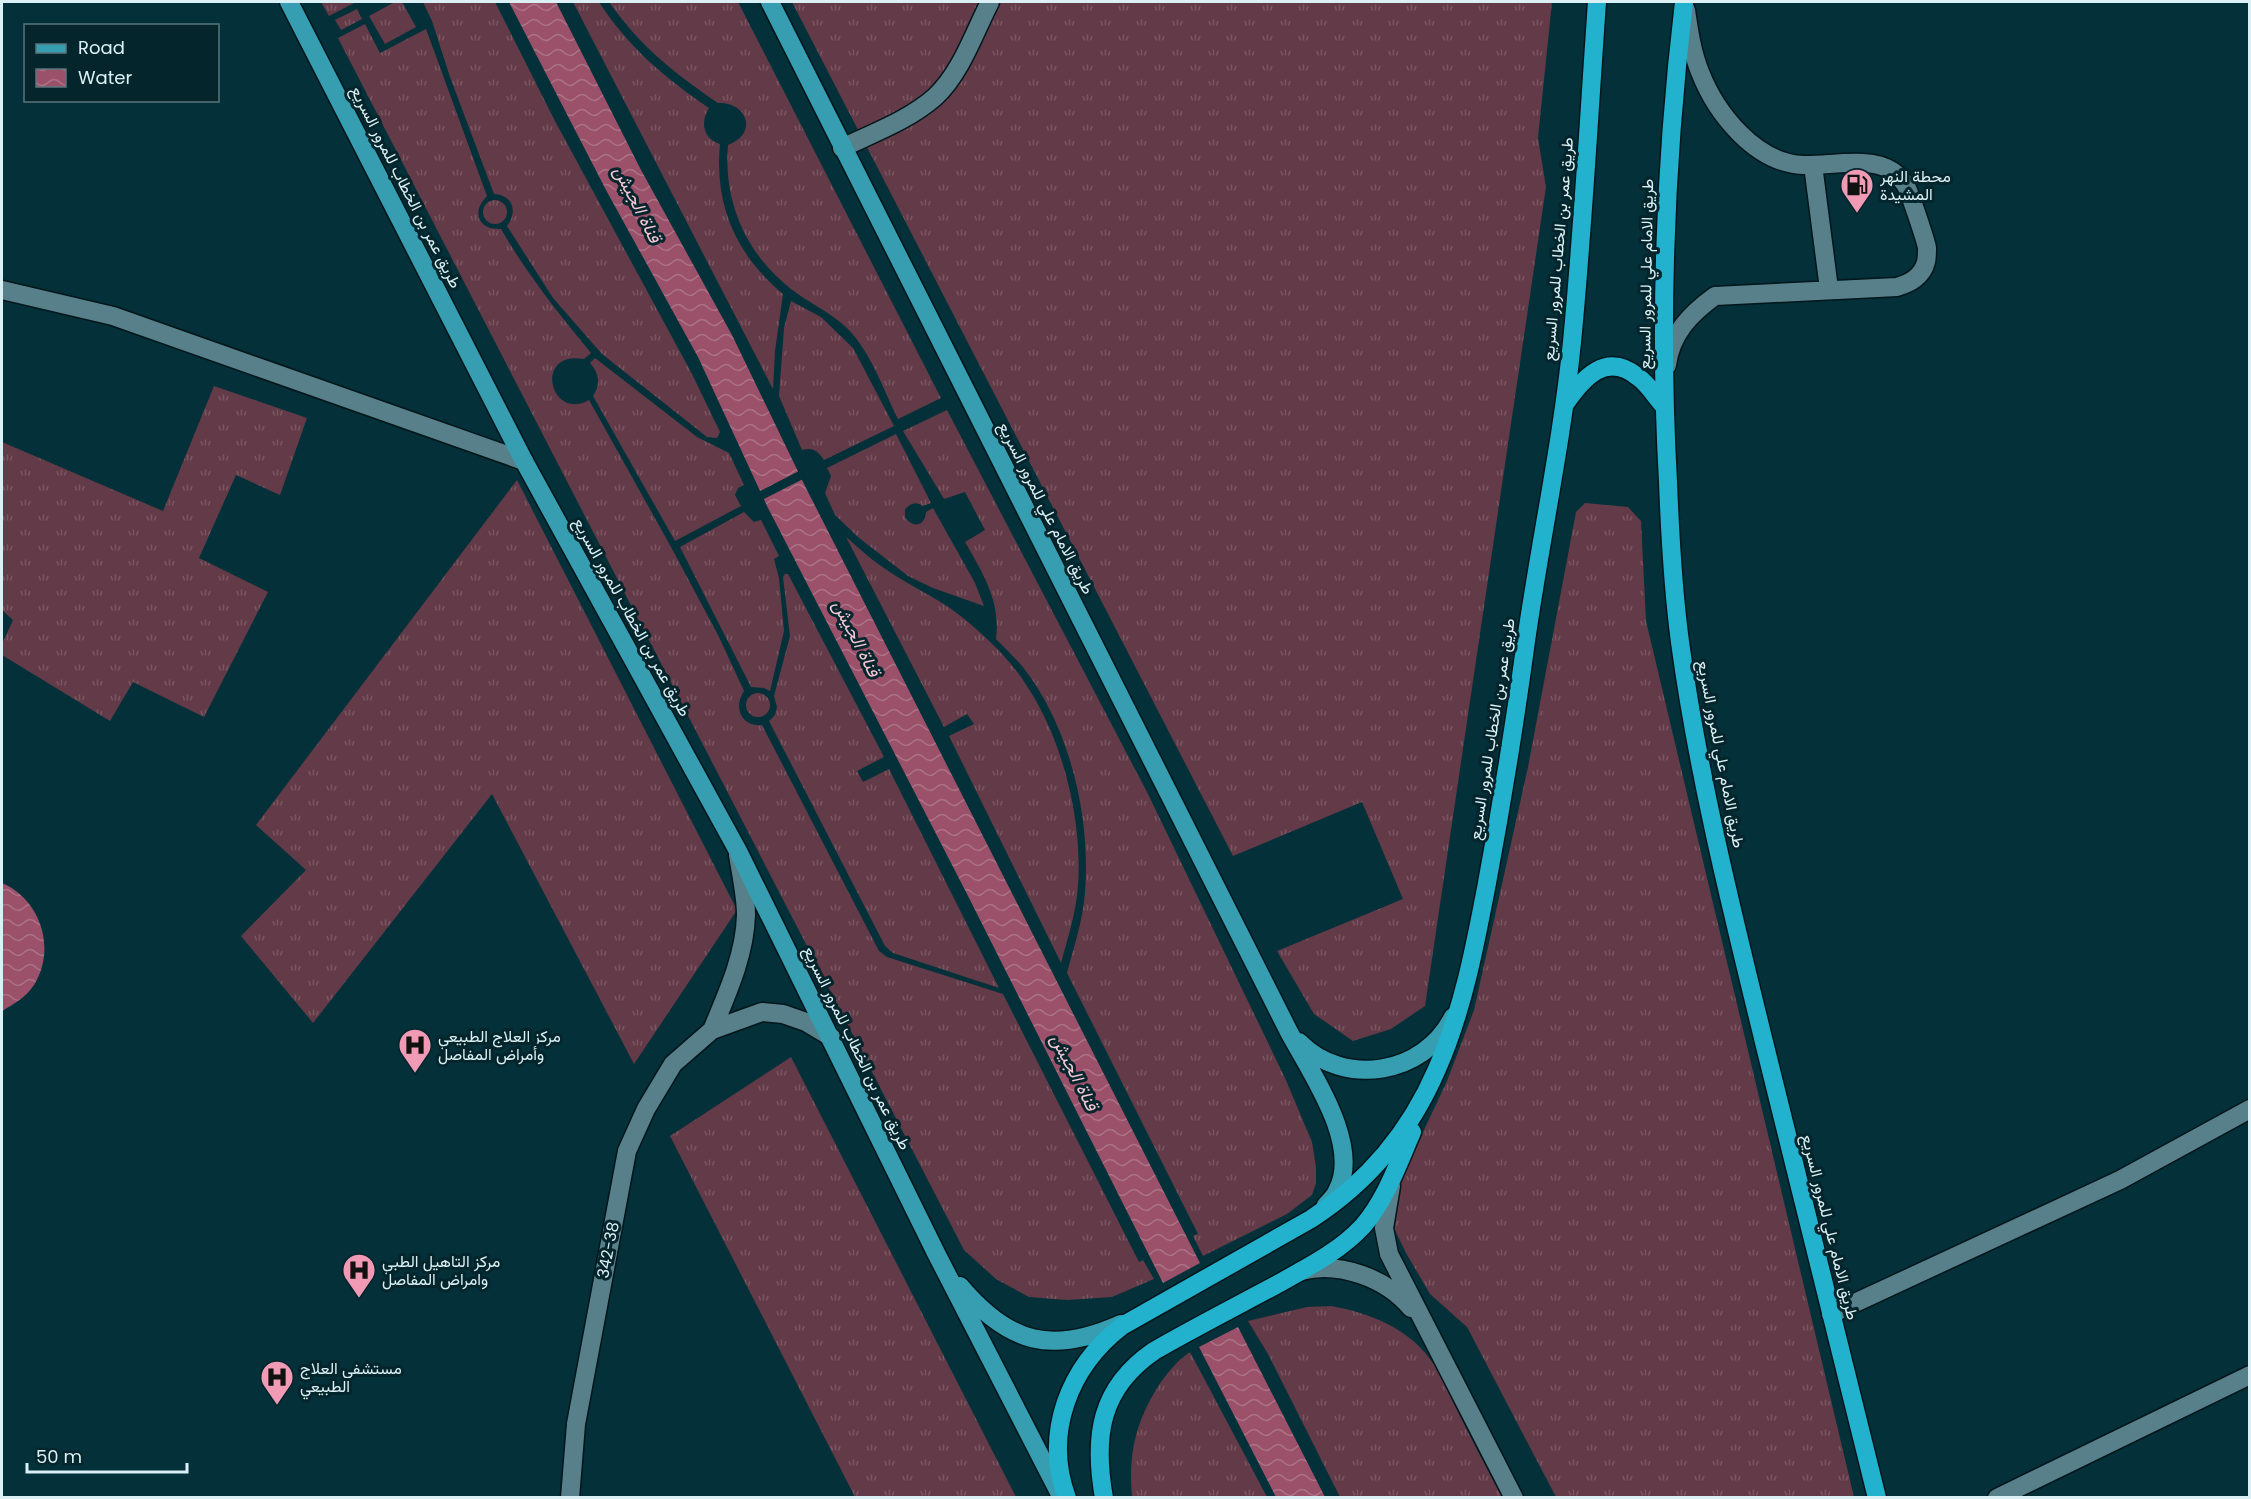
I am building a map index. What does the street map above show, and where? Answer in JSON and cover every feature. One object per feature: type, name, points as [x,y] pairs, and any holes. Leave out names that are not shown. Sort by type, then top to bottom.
[{"type":"highway","name":"طريق عمر بن الخطاب للمرور السريع","points":[[1065,1497],[1058,1462],[1060,1417],[1067,1395],[1089,1357],[1105,1340],[1152,1309],[1307,1221],[1344,1197],[1382,1159],[1406,1128],[1437,1069],[1460,1004],[1477,933],[1509,768],[1571,344],[1597,2]]},
{"type":"highway","name":"طريق الامام علي للمرور السريع","points":[[1685,2],[1667,175],[1663,281],[1664,406],[1670,523],[1680,640],[1700,764],[1752,992],[1877,1497]]},
{"type":"highway","points":[[1563,406],[1589,375],[1604,367],[1624,368],[1638,377],[1664,406]]},
{"type":"highway","points":[[1104,1497],[1099,1458],[1100,1435],[1112,1395],[1123,1377],[1137,1363],[1178,1337],[1300,1271],[1334,1251],[1356,1233],[1375,1210],[1395,1172],[1437,1069]]},
{"type":"main road","name":"طريق عمر بن الخطاب للمرور السريع","points":[[290,2],[524,461],[738,850],[936,1253],[1065,1497]]},
{"type":"main road","name":"طريق الامام علي للمرور السريع","points":[[776,6],[842,148],[1333,1115],[1345,1155],[1343,1176],[1337,1191],[1325,1206],[1307,1221]]},
{"type":"main road","name":"طريق الامام علي للمرور السريع","points":[[1289,1032],[1307,1051],[1341,1068],[1359,1071],[1381,1068],[1402,1063],[1421,1054],[1448,1028],[1460,1004]]},
{"type":"main road","name":"طريق عمر بن الخطاب للمرور السريع","points":[[936,1253],[964,1290],[991,1317],[1024,1335],[1041,1340],[1078,1340],[1097,1335],[1152,1309]]},
{"type":"street","points":[[842,148],[917,111],[936,96],[954,73],[990,2]]},
{"type":"street","points":[[1664,385],[1669,351],[1680,328],[1698,309],[1715,296],[1897,287],[1910,283],[1920,274],[1926,263],[1927,248],[1905,183],[1892,170],[1872,162],[1813,165],[1780,161],[1760,149],[1726,117],[1712,98],[1699,71],[1690,36],[1685,2]]},
{"type":"street","points":[[1813,165],[1829,290]]},
{"type":"street","points":[[2,290],[113,316],[524,461]]},
{"type":"street","points":[[711,1030],[730,987],[741,952],[746,915],[738,850]]},
{"type":"street","points":[[711,1030],[762,1012],[783,1014],[806,1022],[831,1037]]},
{"type":"street","name":"342-38","points":[[570,1497],[576,1424],[627,1151],[646,1109],[673,1064],[711,1030]]},
{"type":"street","points":[[1831,1314],[2120,1180],[2250,1109]]},
{"type":"street","points":[[1395,1172],[1387,1201],[1384,1228],[1389,1254],[1514,1497]]},
{"type":"street","points":[[1300,1271],[1331,1267],[1349,1270],[1390,1290],[1408,1304],[1422,1321]]},
{"type":"street","points":[[1998,1497],[2250,1375]]},
{"type":"green space","points":[[321,2],[356,2],[329,16]]},
{"type":"green space","points":[[395,2],[402,2],[416,27],[385,44],[369,16]]},
{"type":"green space","points":[[423,2],[495,2],[555,121],[692,374],[720,432],[717,438],[707,437],[602,354],[553,298],[507,226],[512,215],[512,205],[506,197],[494,194],[450,77],[432,21]]},
{"type":"green space","points":[[573,2],[599,2],[623,34],[648,61],[709,108],[704,124],[710,138],[720,144],[721,188],[732,227],[752,263],[783,294],[775,351],[773,389]]},
{"type":"green space","points":[[609,2],[738,2],[941,398],[898,419],[870,359],[847,328],[791,289],[761,260],[741,225],[729,186],[728,145],[743,134],[746,127],[742,113],[728,104],[718,103],[672,69],[633,32]]},
{"type":"green space","points":[[792,2],[1552,2],[1538,138],[1546,187],[1425,1006],[1391,1029],[1353,1041],[1314,1014],[1277,951],[1403,899],[1362,802],[1233,856]]},
{"type":"green space","points":[[357,9],[362,19],[341,30],[335,20]]},
{"type":"green space","points":[[365,24],[380,53],[426,29],[487,196],[479,208],[479,219],[487,227],[501,229],[543,293],[591,353],[584,359],[568,359],[558,365],[553,374],[553,384],[557,394],[565,402],[575,404],[589,400],[718,635],[744,691],[739,703],[741,715],[749,723],[762,725],[879,951],[887,957],[1003,994],[1139,1262],[1143,1260],[1154,1279],[1112,1297],[1067,1300],[1029,1297],[996,1279],[964,1250],[338,38]]},
{"type":"green space","points":[[495,200],[503,204],[507,212],[503,220],[495,224],[487,220],[483,212],[487,204]]},
{"type":"green space","points":[[791,301],[821,317],[853,348],[894,426],[824,460],[815,451],[802,450],[779,396],[784,328]]},
{"type":"green space","points":[[595,358],[697,437],[729,453],[744,485],[738,488],[735,495],[741,506],[675,541],[593,396],[598,379],[590,363]]},
{"type":"green space","points":[[214,386],[307,418],[280,495],[236,475],[199,558],[268,592],[204,717],[133,682],[110,721],[2,655],[2,644],[13,620],[2,610],[2,442],[163,511]]},
{"type":"green space","points":[[947,410],[1148,794],[1285,1078],[1312,1142],[1316,1183],[1312,1195],[1287,1214],[1203,1256],[1193,1236],[1198,1234],[1067,973],[1083,911],[1086,872],[1085,841],[1075,778],[1066,747],[1039,690],[1022,666],[996,639],[997,625],[993,600],[984,577],[965,542],[985,530],[965,492],[944,499],[903,431]]},
{"type":"green space","points":[[896,434],[931,503],[923,506],[916,503],[911,504],[905,509],[905,517],[911,523],[918,524],[923,521],[926,512],[933,508],[975,583],[984,606],[933,588],[908,576],[858,537],[835,515],[825,493],[831,476],[827,468]]},
{"type":"green space","points":[[517,480],[737,910],[634,1064],[492,794],[313,1023],[241,936],[306,870],[256,825]]},
{"type":"green space","points":[[1585,503],[1628,507],[1641,521],[1646,621],[1854,1497],[1556,1497],[1467,1327],[1430,1294],[1390,1220],[1393,1196],[1447,1081],[1474,1010],[1528,767],[1576,512]]},
{"type":"green space","points":[[744,512],[754,522],[761,520],[779,556],[774,559],[779,578],[784,631],[770,691],[751,687],[680,547]]},
{"type":"green space","points":[[846,537],[877,563],[962,617],[1012,665],[1039,706],[1051,731],[1069,785],[1078,842],[1077,896],[1061,963],[949,736],[974,724],[967,714],[944,727]]},
{"type":"green space","points":[[788,574],[884,757],[857,771],[863,782],[889,769],[999,988],[893,953],[885,946],[769,721],[775,715],[777,707],[774,696],[790,636],[783,577]]},
{"type":"green space","points":[[758,693],[766,697],[770,705],[766,713],[758,717],[750,713],[746,705],[750,697]]},
{"type":"green space","points":[[791,1057],[1016,1497],[855,1497],[670,1136]]},
{"type":"green space","points":[[1331,1306],[1360,1313],[1388,1324],[1412,1340],[1423,1351],[1440,1374],[1502,1497],[1340,1497],[1268,1354],[1248,1321],[1307,1307]]},
{"type":"green space","points":[[1190,1352],[1267,1497],[1132,1497],[1133,1451],[1145,1410],[1161,1382]]},
{"type":"water","name":"قناة الجيش","points":[[509,2],[556,2],[641,170],[732,335],[805,486],[1200,1263],[1163,1283],[966,892],[767,506],[698,357],[606,190]]},
{"type":"water","points":[[2,883],[15,890],[26,900],[35,913],[41,926],[44,956],[41,971],[31,989],[20,1000],[2,1011]]},
{"type":"water","points":[[1238,1327],[1325,1497],[1276,1497],[1199,1347]]},
{"type":"pier","points":[[801,470],[805,478],[762,500],[758,492]]},
{"type":"place","name":"محطة النهر المشيدة","points":[[1857,214]]},
{"type":"place","name":"مركز العلاج الطبيعي وأمراض المفاصل","points":[[415,1074]]},
{"type":"place","name":"مركز التاهيل الطبي وامراض المفاصل","points":[[359,1299]]},
{"type":"place","name":"مستشفى العلاج الطبيعي","points":[[277,1406]]}]
